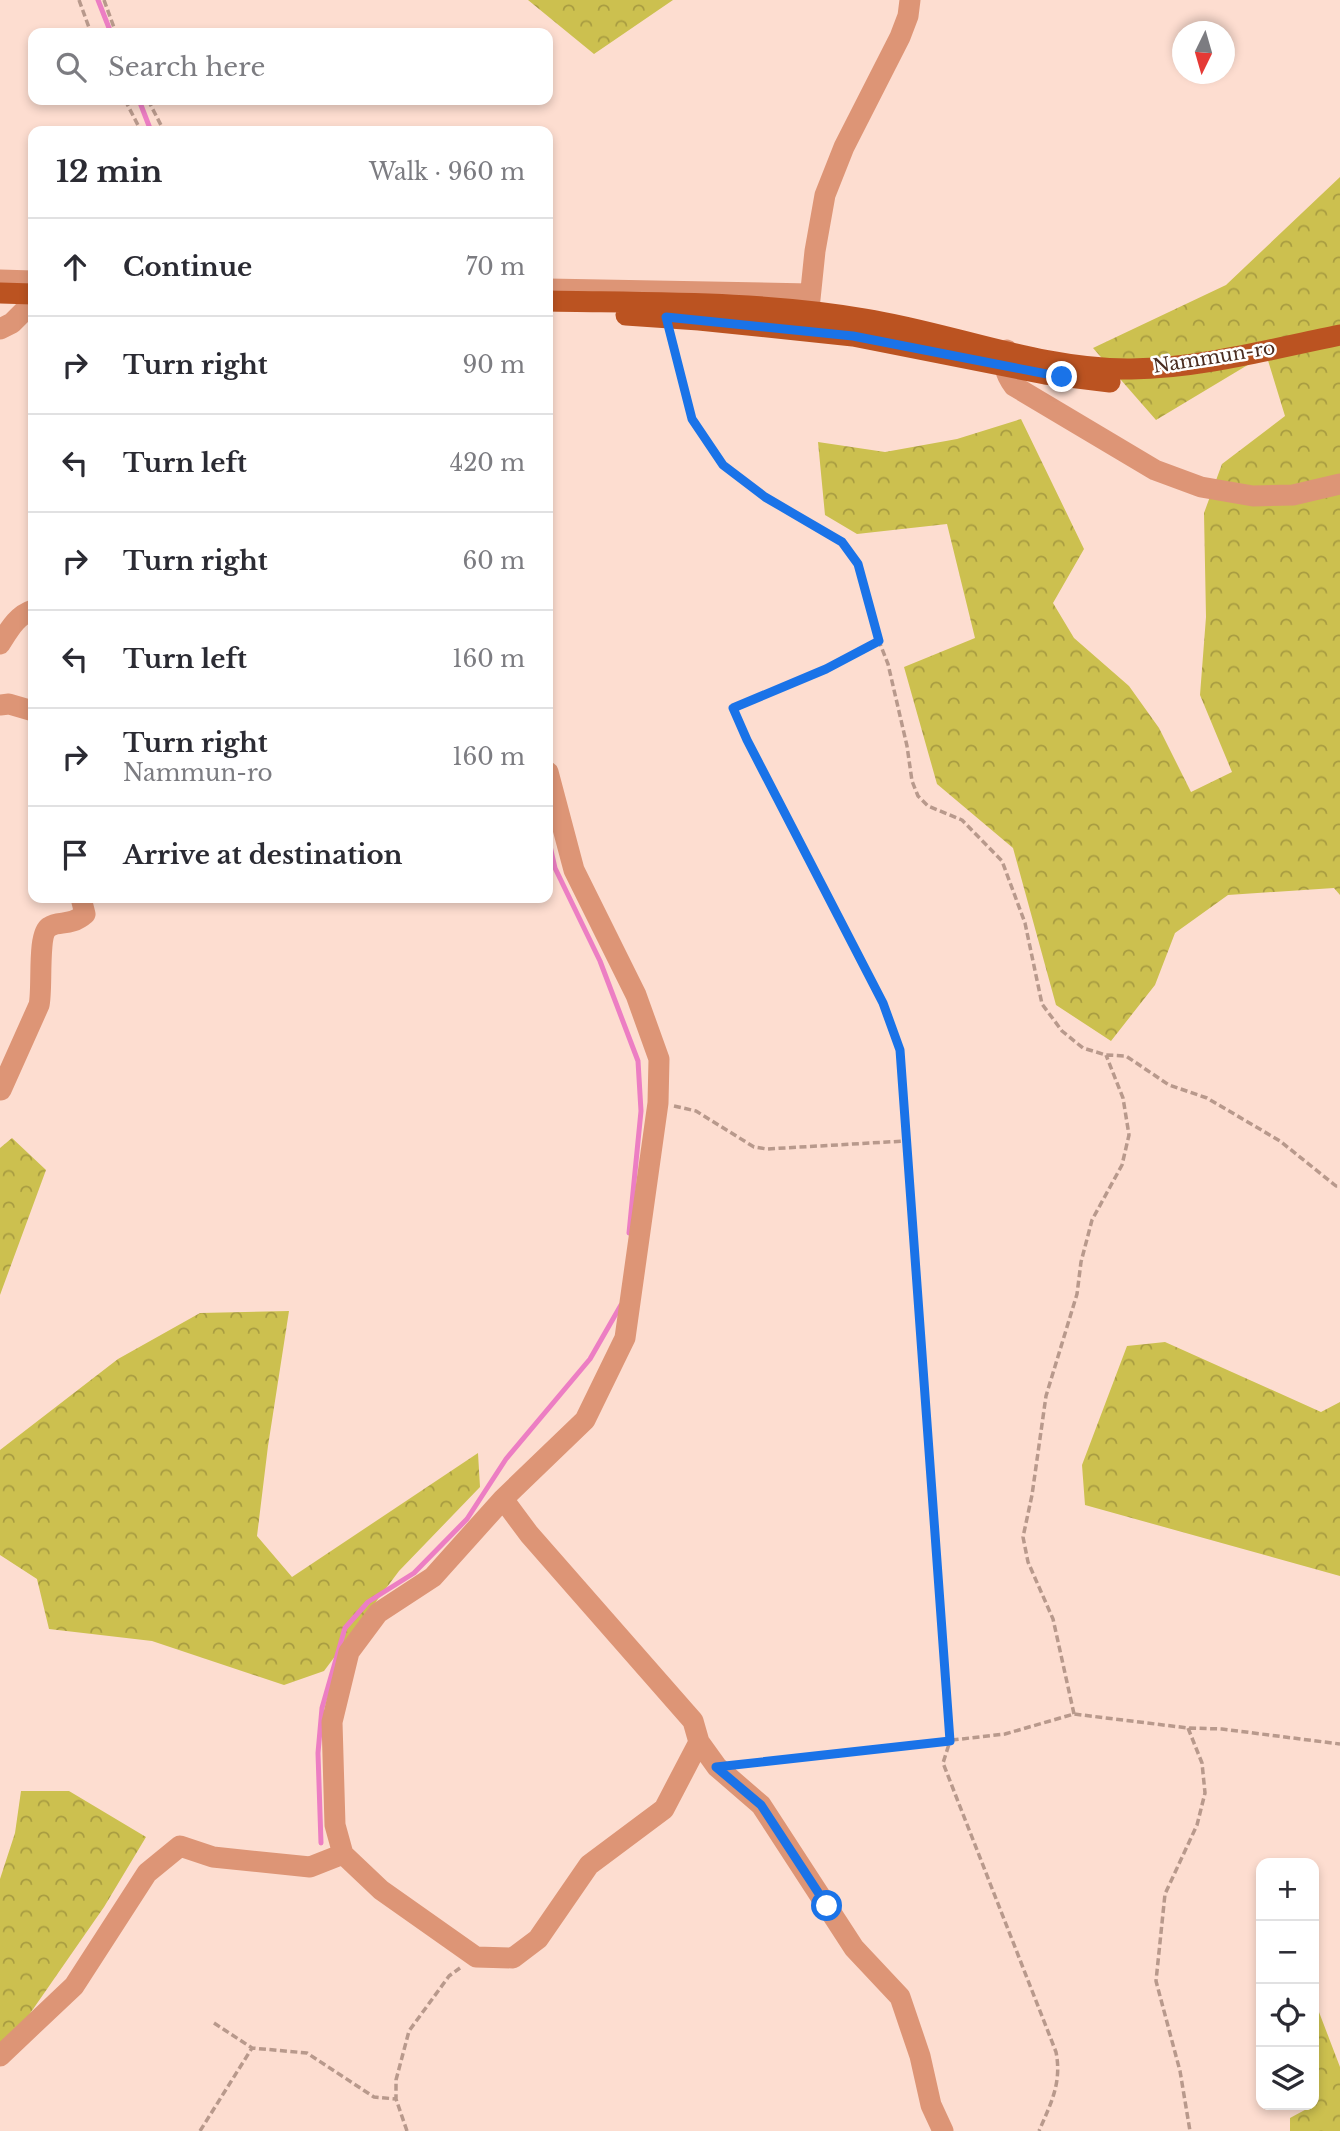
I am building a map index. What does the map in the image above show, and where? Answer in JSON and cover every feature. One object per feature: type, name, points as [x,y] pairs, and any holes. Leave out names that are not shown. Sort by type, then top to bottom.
[{"type":"main road","points":[[0,293],[28,294]]},
{"type":"main road","name":"Nammun-ro","points":[[553,301],[662,302],[808,312],[917,328],[1079,380],[1133,382],[1197,376],[1340,346]]},
{"type":"main road","name":"Nammun-ro","points":[[553,312],[666,317],[808,312]]},
{"type":"main road","name":"Nammun-ro","points":[[1005,358],[1132,369],[1224,359],[1340,335]]},
{"type":"street","points":[[553,289],[808,312],[825,195],[844,147],[900,37],[908,16],[910,0]]},
{"type":"street","points":[[0,280],[28,281]]},
{"type":"street","points":[[0,329],[12,323],[28,307]]},
{"type":"street","points":[[1005,358],[1006,376],[1014,386],[1032,399],[1155,470],[1201,488],[1253,496],[1293,495],[1340,484]]},
{"type":"street","points":[[0,644],[16,620],[28,611]]},
{"type":"street","points":[[0,705],[9,704],[28,710]]},
{"type":"street","points":[[553,791],[574,870],[636,995],[659,1059],[658,1103],[625,1338],[585,1420],[503,1499],[433,1577],[378,1613],[349,1652],[332,1722],[335,1825],[343,1854],[381,1890],[477,1957],[513,1958],[538,1938],[589,1865],[664,1808],[699,1742]]},
{"type":"street","points":[[1,1090],[39,1005],[45,931],[51,925],[75,922],[85,914],[82,903]]},
{"type":"street","points":[[503,1499],[529,1534],[693,1721],[699,1742],[716,1767],[761,1805],[854,1948],[900,1997],[920,2056],[931,2105],[943,2131]]},
{"type":"street","points":[[0,2056],[74,1986],[147,1872],[180,1846],[213,1857],[310,1867],[343,1854]]},
{"type":"path","points":[[79,0],[90,28]]},
{"type":"path","points":[[104,0],[114,28]]},
{"type":"path","points":[[128,105],[138,126]]},
{"type":"path","points":[[151,105],[161,126]]},
{"type":"path","points":[[666,317],[692,419],[723,465],[765,497],[842,542],[858,564],[888,664],[907,746],[912,781],[918,796],[928,806],[962,820],[1002,861],[1025,923],[1042,1004],[1062,1031],[1083,1048],[1106,1055],[1126,1056],[1169,1085],[1208,1098],[1280,1141],[1336,1186],[1340,1186]]},
{"type":"path","points":[[879,641],[826,669],[733,708],[883,1003],[900,1050],[950,1741],[943,1763],[1056,2053],[1059,2071],[1054,2098],[1039,2131]]},
{"type":"path","points":[[1074,1714],[1054,1619],[1028,1562],[1023,1537],[1032,1495],[1046,1396],[1077,1294],[1081,1262],[1092,1220],[1122,1166],[1129,1135],[1123,1098],[1106,1055]]},
{"type":"path","points":[[658,1103],[696,1111],[754,1147],[767,1149],[905,1141]]},
{"type":"path","points":[[716,1767],[1005,1734],[1074,1714],[1340,1744]]},
{"type":"path","points":[[1188,1728],[1202,1763],[1205,1793],[1197,1825],[1166,1894],[1156,1981],[1180,2071],[1190,2131]]},
{"type":"path","points":[[407,2131],[396,2099],[396,2080],[409,2031],[449,1976],[477,1957]]},
{"type":"path","points":[[214,2023],[252,2048],[307,2053],[374,2097],[396,2099]]},
{"type":"path","points":[[200,2131],[252,2048]]},
{"type":"green space","points":[[528,0],[673,0],[594,54]]},
{"type":"green space","points":[[1340,177],[1340,895],[1334,888],[1228,895],[1175,933],[1155,985],[1111,1041],[1056,1005],[1013,848],[937,784],[904,667],[975,638],[947,524],[857,534],[825,515],[818,442],[885,452],[957,439],[1021,419],[1084,549],[1053,603],[1074,638],[1129,686],[1159,728],[1191,792],[1232,772],[1200,695],[1206,617],[1204,513],[1222,464],[1285,416],[1266,354],[1156,420],[1093,348],[1226,285]]},
{"type":"green space","points":[[12,1138],[46,1170],[0,1295],[0,1148]]},
{"type":"green space","points":[[289,1311],[257,1536],[292,1577],[478,1453],[480,1487],[399,1571],[324,1671],[284,1685],[152,1641],[49,1629],[37,1579],[0,1555],[0,1450],[118,1359],[200,1313]]},
{"type":"green space","points":[[1165,1342],[1321,1412],[1340,1402],[1340,1576],[1085,1505],[1082,1465],[1127,1346]]},
{"type":"green space","points":[[21,1791],[69,1791],[146,1837],[104,1907],[13,2038],[0,2043],[0,1879],[15,1833]]},
{"type":"green space","points":[[1319,2012],[1340,2067],[1340,2131],[1290,2131],[1290,2118],[1305,2110],[1319,2110]]},
{"type":"waterway","points":[[98,0],[109,28]]},
{"type":"waterway","points":[[141,105],[149,126]]},
{"type":"waterway","points":[[553,859],[600,961],[638,1061],[641,1111],[629,1233]]},
{"type":"waterway","points":[[321,1843],[318,1753],[322,1708],[345,1628],[368,1602],[414,1573],[467,1519],[506,1459],[590,1359],[621,1305]]},
{"type":"route","points":[[827,1906],[761,1805],[716,1767],[950,1741],[900,1050],[883,1003],[733,708],[826,669],[879,641],[858,564],[842,542],[765,497],[723,465],[692,419],[666,317],[853,336],[1062,377]]}]
